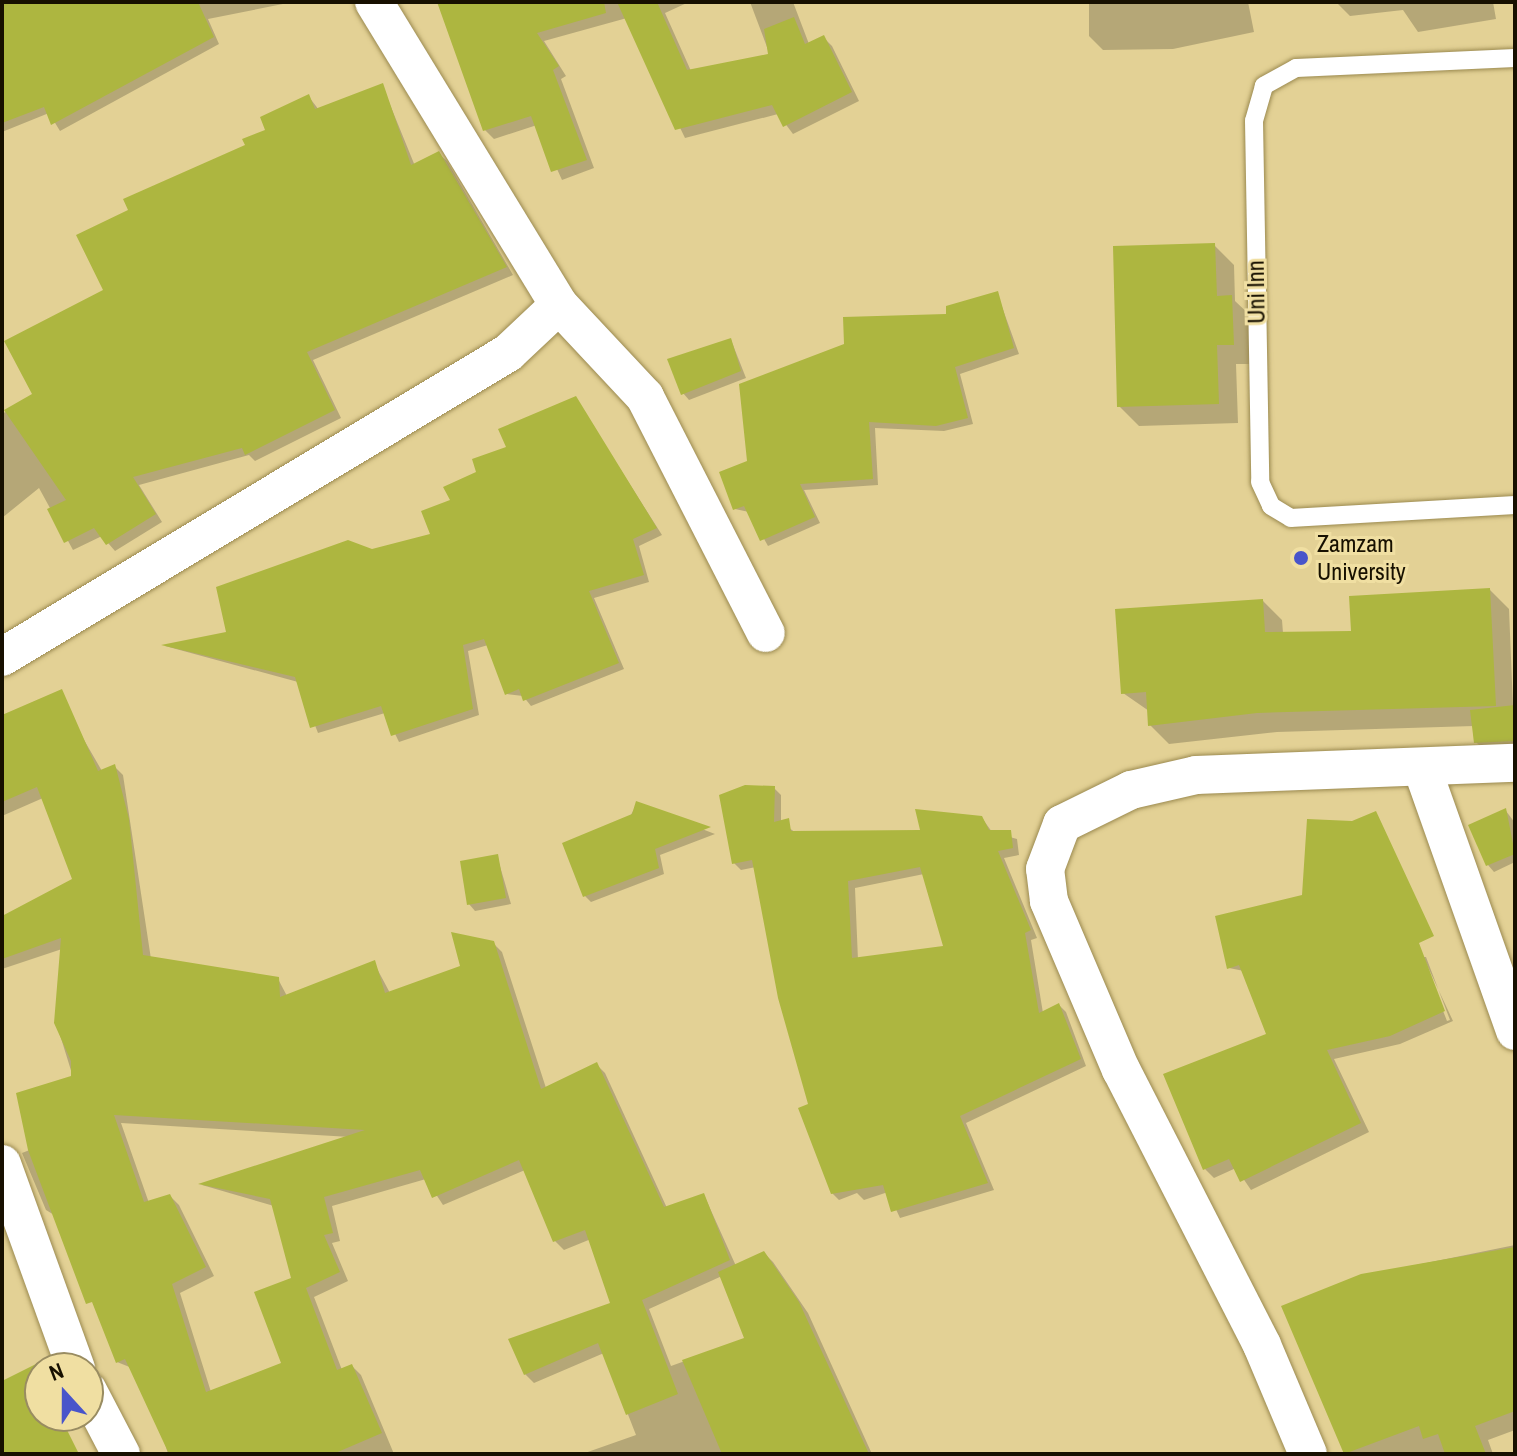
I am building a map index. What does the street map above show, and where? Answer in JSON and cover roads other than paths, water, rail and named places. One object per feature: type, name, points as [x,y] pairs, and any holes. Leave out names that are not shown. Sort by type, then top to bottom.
[{"type":"street","points":[[374,2],[559,305],[645,397],[766,633]]},
{"type":"street","points":[[2,657],[508,353],[559,305]]},
{"type":"street","points":[[1308,1454],[1262,1345],[1121,1070],[1049,901],[1045,869],[1062,824],[1131,790],[1196,775],[1515,763]]},
{"type":"street","points":[[1422,768],[1515,1031]]},
{"type":"street","points":[[2,1164],[70,1352]]},
{"type":"street","points":[[104,1422],[121,1454]]},
{"type":"lane","name":"Uni Inn","points":[[1515,58],[1296,68],[1264,86],[1254,121],[1260,482],[1271,506],[1291,518],[1515,505]]},
{"type":"place","name":"Zamzam University","points":[[1301,558]]}]
